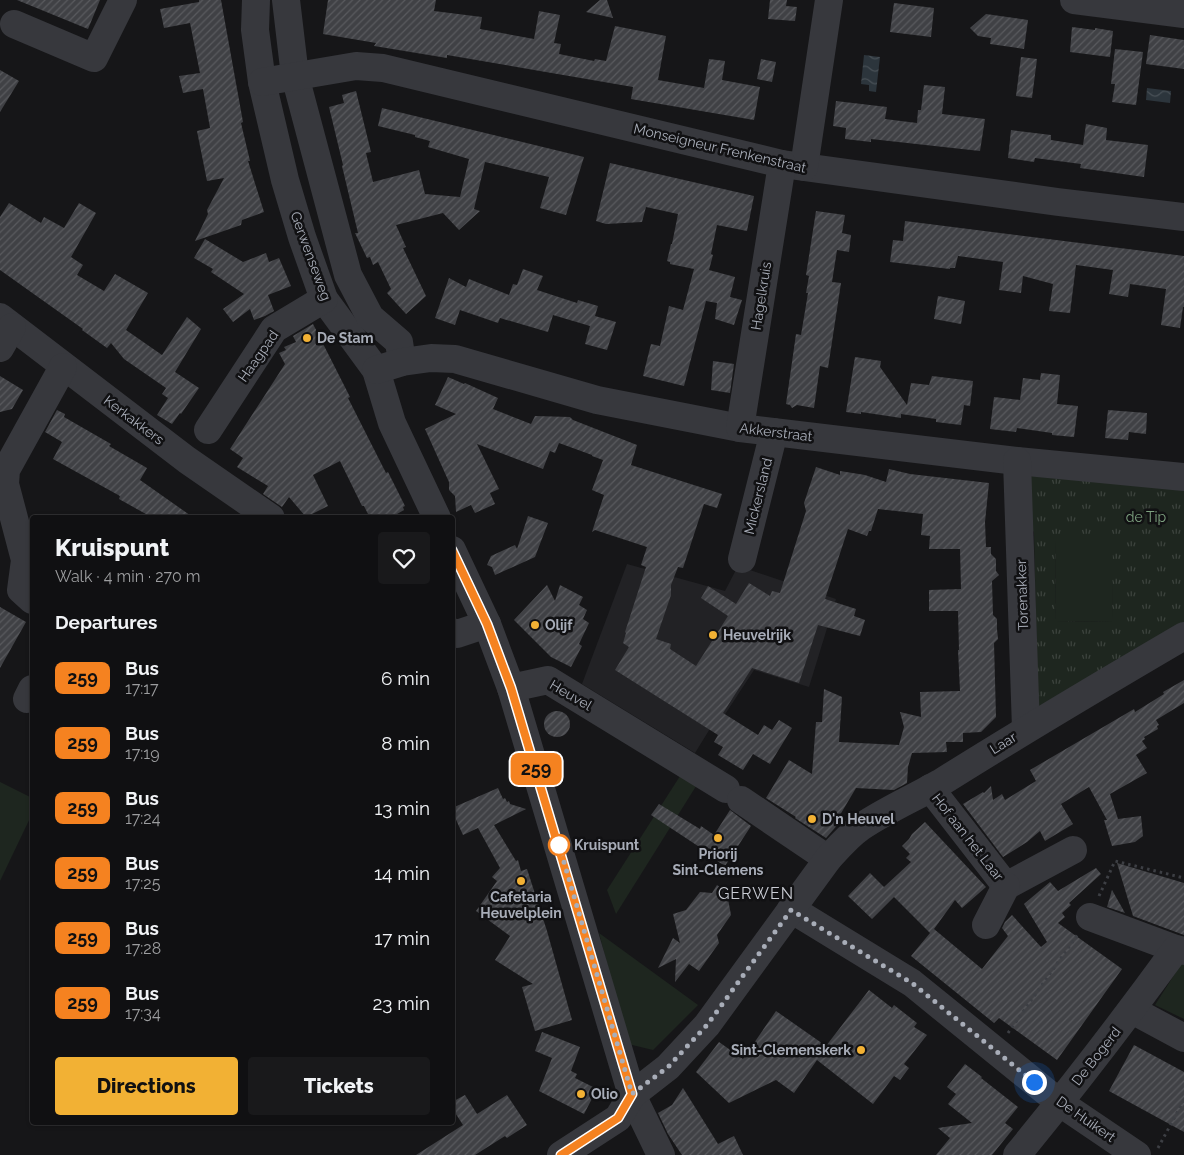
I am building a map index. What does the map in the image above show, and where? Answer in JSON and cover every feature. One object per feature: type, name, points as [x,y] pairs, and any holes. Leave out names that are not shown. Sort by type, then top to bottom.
[{"type":"street","points":[[14,24],[94,58],[123,0]]},
{"type":"street","name":"Gerwenseweg","points":[[256,0],[255,30],[262,82],[285,180],[302,237],[324,299],[376,370],[392,423],[436,515]]},
{"type":"street","name":"Gerwenseweg","points":[[286,0],[295,76],[348,275],[370,317],[399,342],[402,362]]},
{"type":"street","name":"Hagelkruis","points":[[740,428],[828,0]]},
{"type":"street","points":[[1074,0],[1184,14]]},
{"type":"street","name":"Monseigneur Frenkenstraat","points":[[262,82],[356,66],[383,68],[793,166],[1184,217]]},
{"type":"street","name":"Haagpad","points":[[208,430],[274,329],[324,299]]},
{"type":"street","name":"Kerkakkers","points":[[4,331],[63,367],[187,460],[267,515]]},
{"type":"street","name":"Akkerstraat","points":[[376,370],[402,362],[431,358],[455,359],[597,400],[740,428],[1017,461],[1184,477]]},
{"type":"street","points":[[30,598],[21,590],[25,560],[5,484],[6,470],[63,367]]},
{"type":"street","name":"Mickersland","points":[[742,559],[774,432]]},
{"type":"street","name":"Torenakker","points":[[1017,461],[1026,729]]},
{"type":"street","points":[[455,556],[487,624],[511,688],[632,1094],[661,1155]]},
{"type":"street","points":[[455,633],[487,624]]},
{"type":"street","name":"Laar","points":[[828,859],[849,836],[860,828],[1184,636]]},
{"type":"street","name":"Heuvel","points":[[511,688],[548,680],[733,795],[828,859]]},
{"type":"street","name":"Hof aan het Laar","points":[[930,788],[1006,886]]},
{"type":"street","name":"Hof aan het Laar","points":[[986,925],[1006,886],[1073,850]]},
{"type":"street","points":[[561,1155],[618,1118],[632,1094],[668,1067],[707,1025],[828,859]]},
{"type":"street","name":"De Huikert","points":[[791,910],[912,983],[1060,1102],[1137,1155]]},
{"type":"street","name":"De Bogerd","points":[[1017,1155],[1180,950],[1090,917]]},
{"type":"street","points":[[1132,1010],[1184,1038]]},
{"type":"path","points":[[1154,1155],[1184,1100]]},
{"type":"shaded area","name":"Heuvelrijk","points":[[627,564],[725,591],[738,566],[836,599],[809,687],[754,670],[720,722],[716,719],[695,753],[582,684]]},
{"type":"green space","name":"de Tip","points":[[1031,468],[1184,483],[1184,626],[1040,710],[1032,706],[1037,665],[1034,532],[1027,524]],"holes":[[[1056,538],[1113,539],[1112,622],[1055,621]]]},
{"type":"green space","points":[[1056,538],[1114,538],[1112,622],[1055,621]]},
{"type":"green space","points":[[682,773],[698,783],[616,914],[607,890]]},
{"type":"green space","points":[[0,782],[30,797],[30,818],[0,881]]},
{"type":"green space","points":[[599,933],[698,1005],[653,1050],[628,1044]]},
{"type":"green space","points":[[1184,962],[1184,1019],[1155,1005]]},
{"type":"water","points":[[864,55],[880,57],[876,92],[869,91],[869,85],[861,84]]},
{"type":"water","points":[[1147,88],[1171,91],[1170,103],[1146,100]]},
{"type":"building","points":[[17,0],[100,0],[88,29]]},
{"type":"building","points":[[199,0],[221,0],[243,122],[241,123],[250,161],[248,161],[264,212],[242,220],[241,225],[195,241],[208,214],[207,210],[224,178],[207,181],[197,131],[210,128],[203,89],[183,93],[179,76],[200,73],[190,23],[164,28],[160,9],[199,2]]},
{"type":"building","points":[[328,0],[436,0],[434,11],[482,17],[480,29],[534,39],[539,11],[560,15],[554,43],[561,44],[559,54],[594,61],[595,59],[606,61],[615,26],[666,36],[658,80],[704,88],[709,59],[725,61],[722,80],[760,87],[754,120],[631,99],[633,87],[447,55],[447,58],[374,46],[376,43],[323,34]]},
{"type":"building","points":[[600,0],[607,0],[613,18],[586,12]]},
{"type":"building","points":[[770,0],[787,0],[786,6],[797,7],[795,21],[768,19]]},
{"type":"building","points":[[894,3],[934,8],[931,37],[890,32]]},
{"type":"building","points":[[986,14],[1028,20],[1024,49],[990,44],[991,38],[978,36],[970,28]]},
{"type":"building","points":[[1072,27],[1113,31],[1110,57],[1070,52]]},
{"type":"building","points":[[1150,35],[1184,40],[1184,69],[1146,64]]},
{"type":"building","points":[[1115,49],[1143,52],[1136,105],[1112,102],[1115,84],[1111,84]]},
{"type":"building","points":[[1021,57],[1037,59],[1032,98],[1016,96]]},
{"type":"building","points":[[761,59],[776,62],[772,82],[757,79]]},
{"type":"building","points":[[0,70],[19,81],[0,112]]},
{"type":"building","points":[[924,85],[945,87],[942,114],[985,119],[980,151],[871,139],[871,142],[845,139],[846,128],[833,126],[836,101],[887,107],[885,119],[917,123],[918,110],[921,110]]},
{"type":"building","points":[[356,91],[371,152],[366,153],[373,182],[419,170],[425,194],[460,197],[469,159],[428,147],[430,141],[415,137],[415,135],[378,126],[382,108],[584,157],[566,215],[540,208],[549,177],[485,162],[474,209],[480,211],[459,230],[443,213],[396,225],[406,247],[403,248],[426,296],[406,314],[387,293],[391,289],[378,262],[373,265],[370,257],[367,258],[355,233],[358,233],[329,107],[344,103],[342,95]]},
{"type":"building","points":[[1086,124],[1107,128],[1106,140],[1148,145],[1144,177],[1080,168],[1081,164],[1035,158],[1034,162],[1008,158],[1011,130],[1051,135],[1051,140],[1083,145]]},
{"type":"building","points":[[610,163],[754,196],[747,231],[717,225],[711,254],[713,255],[709,270],[735,277],[730,297],[742,300],[734,325],[715,319],[717,303],[706,301],[684,386],[643,376],[651,344],[660,346],[669,306],[683,310],[694,269],[670,264],[667,261],[678,214],[646,207],[642,222],[606,224],[596,221]]},
{"type":"building","points":[[9,203],[41,223],[44,217],[64,228],[79,203],[96,213],[71,257],[83,265],[77,275],[104,291],[115,274],[148,293],[126,330],[162,355],[187,317],[201,329],[175,372],[199,388],[172,424],[157,415],[168,398],[162,394],[166,388],[124,359],[111,343],[107,348],[0,270],[0,217]]},
{"type":"building","points":[[816,211],[845,215],[842,233],[851,235],[849,252],[837,250],[832,282],[841,283],[828,368],[820,366],[814,408],[797,405],[792,408],[786,404],[796,334],[801,335],[808,293],[806,293],[809,276],[806,275]]},
{"type":"building","points":[[905,221],[1184,256],[1184,307],[1180,328],[1161,325],[1166,289],[1130,284],[1128,297],[1109,294],[1113,270],[1076,265],[1070,313],[1049,311],[1053,284],[1023,276],[1021,293],[999,290],[1003,262],[958,256],[955,268],[950,269],[890,262],[893,240],[903,241]]},
{"type":"building","points":[[205,239],[243,262],[266,253],[269,262],[279,258],[291,286],[268,295],[274,311],[254,320],[250,309],[233,322],[223,309],[244,294],[211,272],[213,269],[194,258]]},
{"type":"building","points":[[523,269],[543,276],[537,290],[577,303],[578,300],[598,306],[595,316],[616,322],[607,350],[585,344],[590,326],[553,315],[548,332],[500,318],[498,323],[460,310],[455,325],[435,318],[449,278],[466,287],[469,279],[509,295],[513,284],[517,285]]},
{"type":"building","points":[[938,296],[965,301],[961,324],[934,319]]},
{"type":"building","points":[[313,324],[350,397],[348,398],[405,506],[403,507],[404,510],[395,515],[368,515],[364,506],[362,506],[340,461],[313,475],[328,506],[310,515],[304,515],[289,497],[282,507],[263,494],[268,486],[237,467],[243,458],[230,449],[285,364],[279,353],[286,350],[284,347],[296,342],[293,336]]},
{"type":"building","points":[[855,357],[881,361],[880,367],[907,405],[911,383],[929,385],[932,376],[973,381],[970,406],[964,405],[961,425],[936,422],[936,419],[901,414],[901,418],[861,412],[861,414],[846,412]]},
{"type":"building","points":[[713,361],[734,364],[730,393],[711,390]]},
{"type":"building","points":[[1041,373],[1060,375],[1057,404],[1078,406],[1074,437],[1017,428],[1016,432],[990,429],[994,397],[1020,400],[1023,378],[1040,380]]},
{"type":"building","points":[[0,376],[23,390],[12,409],[0,412]]},
{"type":"building","points":[[448,377],[498,398],[493,409],[531,424],[535,416],[570,417],[573,420],[637,445],[631,465],[722,494],[717,508],[704,504],[683,568],[678,567],[671,585],[671,595],[656,639],[671,644],[670,649],[696,666],[728,616],[701,598],[708,586],[736,604],[749,583],[770,596],[772,591],[780,593],[806,511],[804,503],[816,467],[840,475],[840,471],[865,475],[886,482],[889,469],[910,474],[989,483],[985,522],[986,547],[991,547],[991,554],[996,559],[996,571],[999,575],[992,581],[993,615],[997,619],[998,639],[994,643],[996,717],[981,732],[963,733],[963,742],[946,742],[947,752],[912,753],[908,767],[907,783],[894,790],[856,788],[837,820],[840,822],[826,838],[766,798],[789,760],[812,774],[816,722],[822,722],[824,689],[842,697],[839,742],[899,745],[904,727],[900,712],[921,717],[920,692],[960,691],[958,611],[929,611],[929,590],[961,589],[960,549],[929,549],[930,536],[921,535],[923,514],[878,509],[871,531],[869,531],[867,536],[848,529],[825,599],[856,609],[854,616],[865,620],[860,636],[818,625],[799,683],[752,668],[723,713],[758,735],[764,725],[772,730],[779,720],[792,728],[770,764],[753,754],[743,770],[718,755],[723,747],[714,742],[718,735],[615,670],[629,647],[623,643],[646,567],[641,565],[647,547],[595,530],[592,532],[604,495],[592,490],[603,460],[559,443],[555,453],[550,451],[543,469],[477,444],[499,489],[490,493],[495,504],[475,513],[471,505],[456,512],[455,496],[449,490],[449,482],[425,429],[456,414],[435,405]]},
{"type":"building","points":[[57,410],[65,414],[64,417],[111,444],[109,446],[147,468],[140,480],[190,515],[148,515],[119,499],[120,496],[53,459],[62,442],[45,432]]},
{"type":"building","points":[[1108,410],[1147,413],[1146,434],[1129,432],[1128,440],[1105,438]]},
{"type":"building","points":[[528,516],[548,523],[535,557],[495,575],[492,567],[487,565],[491,556],[515,545],[517,549]]},
{"type":"building","points":[[547,585],[555,601],[560,585],[583,597],[579,605],[587,610],[583,619],[589,623],[579,644],[582,646],[571,667],[551,657],[514,620]]},
{"type":"building","points":[[0,607],[26,622],[0,668]]},
{"type":"building","points":[[1184,680],[1184,703],[1156,720],[1159,725],[1157,726],[1158,729],[1144,737],[1145,739],[1142,741],[1147,748],[1136,755],[1147,773],[1110,794],[1118,819],[1141,816],[1143,836],[1135,842],[1112,846],[1104,820],[1107,820],[1089,787],[1061,804],[1073,824],[1045,841],[1040,831],[1027,842],[1003,857],[963,804],[984,793],[991,786],[993,800],[1002,794],[1005,800],[1036,781],[1030,770],[1134,709],[1135,712]]},
{"type":"building","points":[[557,711],[566,715],[570,724],[566,733],[557,737],[548,733],[544,724],[548,715]]},
{"type":"building","points":[[498,788],[503,799],[505,798],[507,802],[509,801],[510,804],[526,809],[494,825],[516,861],[518,860],[521,871],[527,869],[572,1020],[535,1031],[522,987],[533,984],[495,960],[510,936],[476,911],[497,881],[492,877],[500,868],[478,828],[463,835],[455,818],[455,807]]},
{"type":"building","name":"Priorij Sint-Clemens","points":[[659,804],[700,829],[701,826],[714,835],[730,810],[751,826],[725,866],[651,815]]},
{"type":"building","points":[[925,822],[986,887],[962,908],[955,900],[934,929],[982,969],[1008,936],[1002,928],[1012,915],[1041,947],[1047,942],[1024,904],[1050,882],[1058,891],[1096,868],[1101,874],[1069,903],[1071,905],[1062,913],[1065,917],[1058,923],[1122,969],[1057,1060],[999,1018],[994,1023],[911,956],[930,933],[894,897],[872,919],[848,896],[870,873],[884,887],[911,862],[906,858],[910,854],[902,846]]},
{"type":"building","points":[[1117,863],[1184,883],[1184,935],[1133,916]]},
{"type":"building","points":[[717,885],[731,895],[728,899],[731,915],[717,935],[719,943],[699,971],[689,964],[675,982],[676,959],[658,968],[673,938],[680,943],[673,914],[686,910],[700,892],[712,893]]},
{"type":"building","points":[[1112,890],[1125,913],[1107,907]]},
{"type":"building","points":[[869,990],[892,1008],[894,1005],[917,1023],[914,1027],[927,1035],[904,1064],[909,1068],[900,1080],[894,1076],[873,1104],[817,1060],[794,1093],[776,1080],[729,1103],[696,1072],[719,1042],[743,1059],[776,1011],[826,1046]]},
{"type":"building","points":[[542,1032],[580,1047],[571,1071],[577,1074],[575,1078],[597,1089],[584,1114],[539,1091],[552,1058],[535,1051]]},
{"type":"building","points":[[1134,1045],[1184,1072],[1184,1132],[1109,1091]]},
{"type":"building","points":[[965,1064],[1018,1107],[1005,1123],[1013,1129],[992,1155],[936,1155],[950,1138],[938,1128],[972,1123],[948,1104],[956,1094],[947,1087]]},
{"type":"building","points":[[683,1088],[718,1144],[734,1136],[743,1155],[682,1155],[668,1134],[658,1113],[672,1105]]},
{"type":"building","points":[[465,1095],[477,1114],[507,1095],[527,1125],[475,1155],[416,1155],[463,1125],[455,1113],[455,1100]]},
{"type":"bus line","name":"259","points":[[455,556],[487,624],[511,688],[632,1094],[618,1118],[561,1155]]},
{"type":"place","name":"De Stam","points":[[307,338]]},
{"type":"place","name":"Olijf","points":[[535,625]]},
{"type":"place","name":"Heuvelrijk","points":[[713,635]]},
{"type":"place","name":"D'n Heuvel","points":[[812,819]]},
{"type":"place","name":"Priorij Sint-Clemens","points":[[718,838]]},
{"type":"place","name":"Kruispunt","points":[[559,845]]},
{"type":"place","name":"Cafetaria Heuvelplein","points":[[521,881]]},
{"type":"place","name":"Sint-Clemenskerk","points":[[861,1050]]},
{"type":"place","name":"Olio","points":[[581,1094]]},
{"type":"district","name":"GERWEN","points":[[756,893]]},
{"type":"route","points":[[559,845],[632,1094],[668,1067],[707,1025],[791,910],[912,983],[1034,1082]]}]
